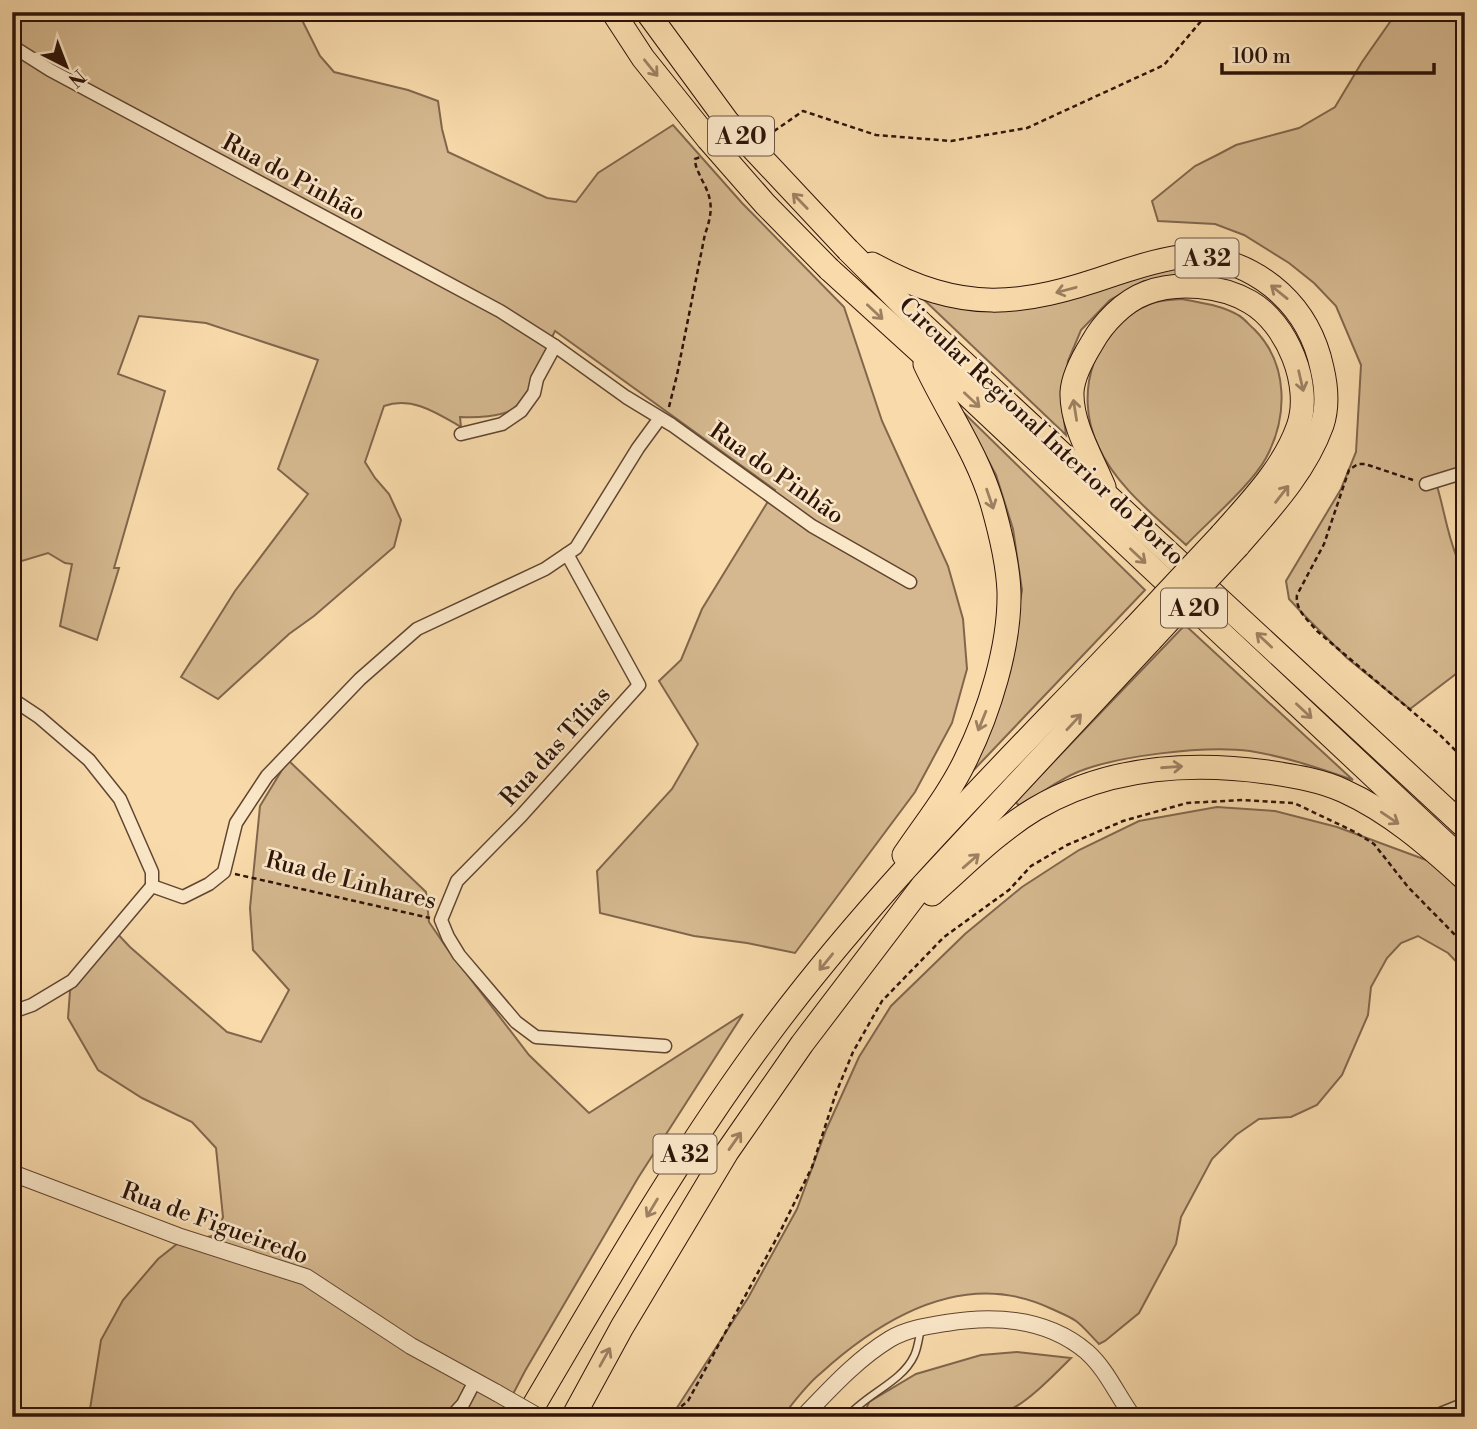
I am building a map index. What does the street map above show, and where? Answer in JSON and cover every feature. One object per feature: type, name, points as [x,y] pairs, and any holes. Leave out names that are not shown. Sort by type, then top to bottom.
[{"type":"highway","name":"Circular Regional Interior do Porto","points":[[612,12],[643,58],[708,139],[765,204],[829,269],[1465,862]]},
{"type":"highway","name":"Circular Regional Interior do Porto","points":[[647,12],[727,121],[848,250],[932,334],[1465,827]]},
{"type":"highway","name":"A 32","points":[[573,1417],[622,1327],[727,1152],[802,1044],[923,885],[1142,634],[1229,540],[1302,467],[1323,423],[1326,387],[1318,346],[1285,295],[1248,269],[1200,256],[1147,263],[1087,284],[1031,299],[999,302],[967,300],[897,278],[848,250]]},
{"type":"highway","name":"A 32","points":[[1108,496],[1077,424],[1072,391],[1082,361],[1100,329],[1123,307],[1146,293],[1180,287],[1216,288],[1251,302],[1276,326],[1295,357],[1304,390],[1299,426],[1277,468],[1229,540]]},
{"type":"highway","name":"A 32","points":[[527,1417],[699,1132],[770,1032],[868,909],[965,762],[986,711],[1001,662],[1009,592],[1003,548],[992,502],[976,462],[921,355]]},
{"type":"highway","name":"A 32","points":[[868,909],[1142,634]]},
{"type":"highway","name":"A 32","points":[[883,938],[1006,829],[1034,810],[1079,788],[1105,779],[1145,770],[1181,766],[1283,774],[1330,786],[1368,803],[1403,827],[1432,848],[1465,879]]},
{"type":"street","name":"Rua do Pinhão","points":[[12,46],[50,70],[500,311],[660,418],[811,526],[910,582]]},
{"type":"street","points":[[461,434],[502,424],[521,411],[534,393],[537,379],[555,346]]},
{"type":"street","points":[[152,886],[183,897],[209,884],[224,872],[236,823],[267,776],[360,679],[417,629],[545,569],[576,548],[638,448],[660,418]]},
{"type":"street","points":[[1426,484],[1465,472]]},
{"type":"street","name":"Rua das Tílias","points":[[441,920],[457,881],[521,816],[639,685],[567,554]]},
{"type":"street","points":[[12,699],[89,760],[120,799],[152,872],[152,886],[72,981],[32,1005],[12,1012]]},
{"type":"street","name":"Rua de Linhares","points":[[441,920],[459,955],[516,1022],[536,1037],[665,1046]]},
{"type":"street","name":"Rua de Figueiredo","points":[[12,1173],[178,1236],[306,1278],[411,1346],[539,1417]]},
{"type":"street","points":[[803,1417],[856,1364],[891,1338],[921,1326],[979,1318],[1020,1320],[1052,1332],[1087,1352],[1114,1385],[1133,1417]]},
{"type":"street","points":[[451,1417],[463,1404],[475,1381]]},
{"type":"street","points":[[1433,1417],[1465,1404]]},
{"type":"lane","points":[[847,1417],[859,1403],[898,1377],[914,1356],[921,1326]]},
{"type":"path","points":[[757,139],[769,135],[803,111],[876,135],[951,141],[1027,128],[1164,65],[1202,20],[1214,12]]},
{"type":"path","points":[[660,418],[672,400],[705,234],[711,218],[712,204],[709,193],[695,165],[695,159],[707,155]]},
{"type":"path","points":[[1426,484],[1365,464],[1358,464],[1349,470],[1324,544],[1297,595],[1296,602],[1317,631],[1440,735],[1465,760]]},
{"type":"path","points":[[668,1417],[688,1401],[780,1232],[812,1167],[836,1093],[853,1052],[882,1001],[944,937],[1006,893],[1031,866],[1067,845],[1123,821],[1187,803],[1243,800],[1294,803],[1374,844],[1408,887],[1465,945]]},
{"type":"path","name":"Rua de Linhares","points":[[224,872],[441,920]]},
{"type":"shaded area","points":[[12,12],[298,12],[320,56],[334,72],[408,90],[438,101],[448,152],[547,198],[576,202],[598,173],[673,125],[742,203],[844,307],[882,421],[948,566],[963,619],[967,669],[952,723],[915,792],[795,953],[694,936],[600,913],[597,871],[672,789],[698,744],[659,681],[681,660],[702,609],[775,490],[555,331],[527,393],[521,402],[509,411],[488,416],[460,417],[461,427],[414,405],[394,403],[384,406],[365,462],[389,494],[401,520],[394,547],[289,634],[218,699],[181,677],[235,591],[308,494],[278,469],[318,360],[206,323],[139,316],[118,374],[165,391],[114,568],[119,568],[97,640],[60,626],[72,564],[48,553],[12,564]]},
{"type":"shaded area","points":[[1397,12],[1465,12],[1465,468],[1437,486],[1456,555],[1465,558],[1465,667],[1410,709],[1347,658],[1289,599],[1286,581],[1341,489],[1356,452],[1361,365],[1336,306],[1314,283],[1289,263],[1244,235],[1215,224],[1158,221],[1152,201],[1195,166],[1236,145],[1299,128],[1335,107]]},
{"type":"shaded area","points":[[1191,267],[1194,276],[1144,281],[1110,300],[1081,330],[1068,361],[1062,405],[1066,435],[920,296],[966,306],[1148,271]]},
{"type":"shaded area","points":[[1182,299],[1225,309],[1238,315],[1254,329],[1274,358],[1281,391],[1278,425],[1266,458],[1240,491],[1186,545],[1137,500],[1115,474],[1098,446],[1088,404],[1094,363],[1102,345],[1115,328],[1131,314],[1150,304]]},
{"type":"shaded area","points":[[962,411],[1145,590],[968,776],[1010,659],[1022,590],[1013,529],[996,475]]},
{"type":"shaded area","points":[[1185,625],[1353,780],[1302,763],[1250,751],[1184,751],[1133,757],[1088,768],[1071,775],[1020,806],[1015,802]]},
{"type":"shaded area","points":[[288,760],[426,892],[429,922],[446,947],[529,1055],[589,1113],[743,1014],[638,1178],[501,1417],[92,1417],[90,1409],[101,1340],[123,1300],[158,1259],[177,1244],[216,1235],[223,1217],[216,1148],[192,1122],[142,1098],[98,1070],[68,1018],[70,991],[114,930],[227,1032],[261,1042],[289,990],[253,950],[250,908],[260,806]]},
{"type":"shaded area","points":[[1217,807],[1275,811],[1337,827],[1437,864],[1465,885],[1465,971],[1448,953],[1418,936],[1401,943],[1387,958],[1371,987],[1368,1015],[1342,1075],[1317,1105],[1291,1117],[1259,1119],[1236,1135],[1212,1159],[1181,1217],[1176,1244],[1139,1313],[1105,1341],[1099,1344],[1073,1319],[1020,1298],[989,1294],[958,1296],[928,1304],[872,1333],[816,1378],[782,1417],[671,1417],[748,1298],[797,1209],[826,1130],[859,1057],[891,1006],[965,934],[1022,887],[1079,850],[1139,821]]},
{"type":"shaded area","points":[[1017,1352],[1071,1358],[1033,1394],[1009,1410],[957,1418],[863,1417],[869,1402],[916,1374],[981,1355]]}]
